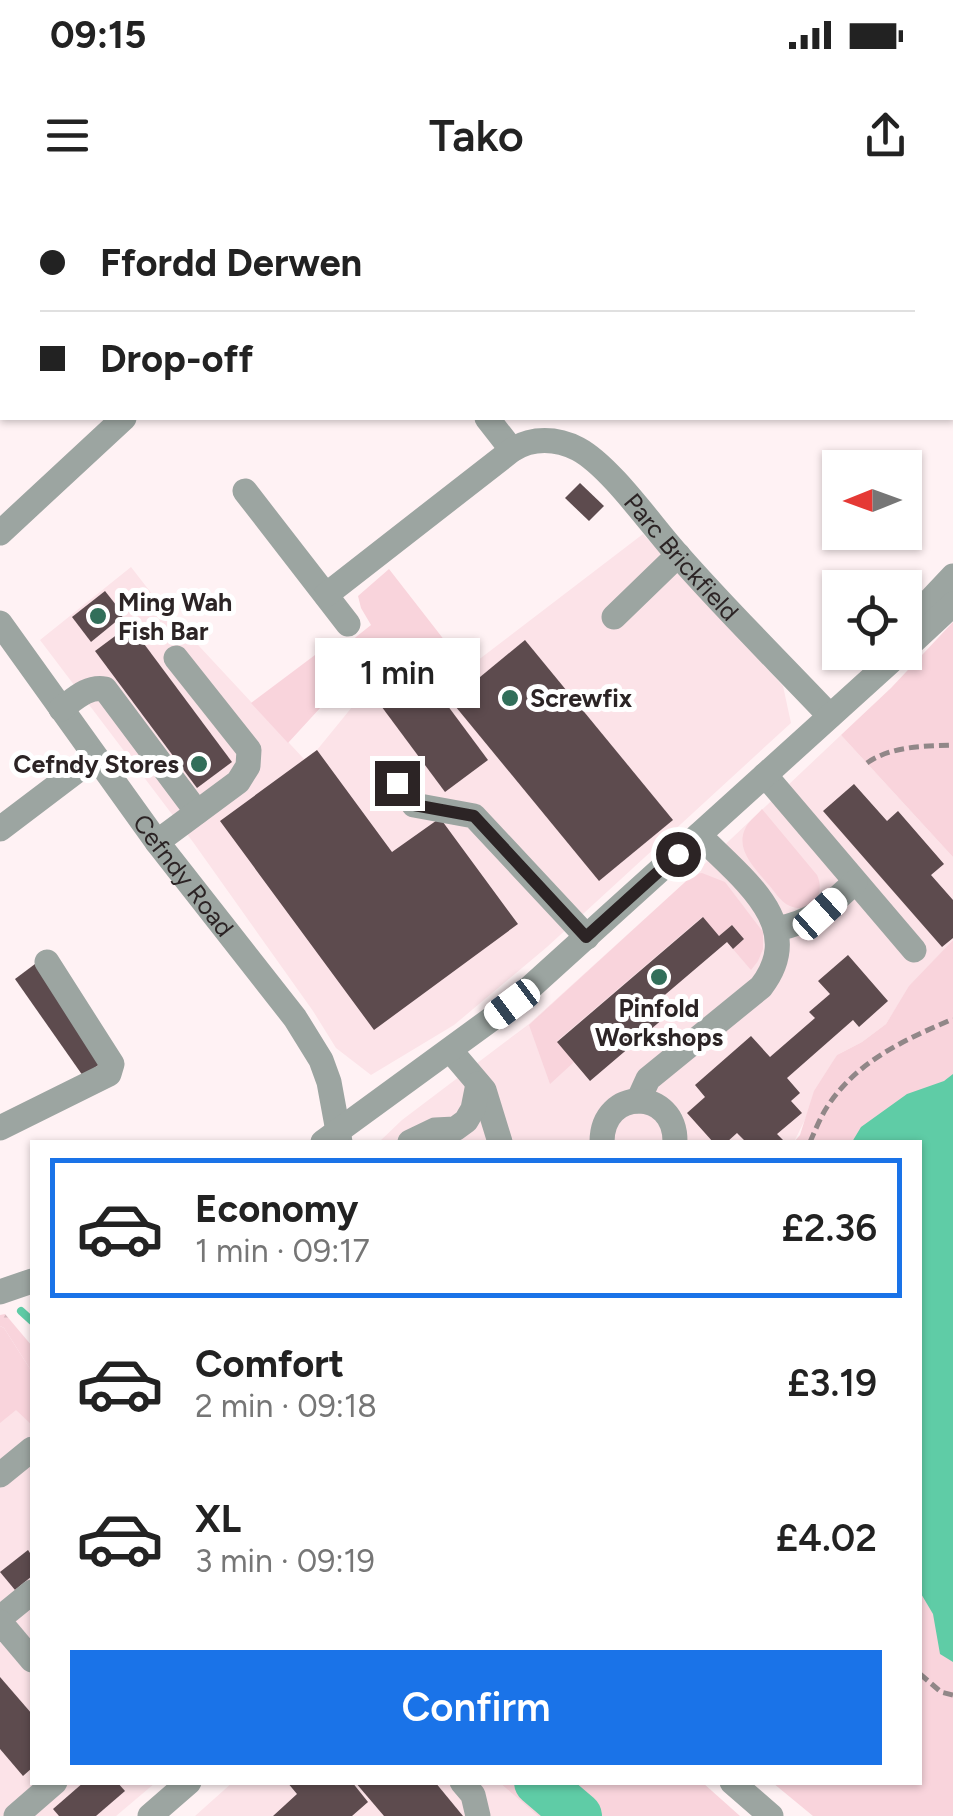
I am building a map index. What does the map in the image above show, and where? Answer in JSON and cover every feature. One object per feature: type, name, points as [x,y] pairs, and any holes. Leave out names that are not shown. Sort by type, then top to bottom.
[{"type":"street","points":[[0,533],[122,420]]},
{"type":"street","points":[[490,420],[512,450]]},
{"type":"street","name":"Parc Brickfield","points":[[326,594],[524,442],[560,442],[580,450],[605,470],[678,555],[835,711]]},
{"type":"street","points":[[244,490],[348,624]]},
{"type":"street","points":[[614,617],[678,555]]},
{"type":"street","points":[[922,609],[953,576]]},
{"type":"street","points":[[922,633],[953,604]]},
{"type":"street","name":"Cefndy Road","points":[[0,623],[157,842],[295,1018],[330,1082],[334,1140]]},
{"type":"street","points":[[157,842],[238,782],[248,766],[249,750],[176,658]]},
{"type":"street","points":[[835,711],[869,670]]},
{"type":"street","points":[[334,1140],[512,1004],[881,670]]},
{"type":"street","points":[[61,709],[87,690],[105,690],[198,812]]},
{"type":"street","points":[[0,829],[94,757]]},
{"type":"street","points":[[765,775],[914,950]]},
{"type":"street","points":[[397,783],[414,805],[474,816],[586,937]]},
{"type":"street","points":[[638,1101],[648,1079],[761,987],[772,973],[779,950],[777,929],[765,905],[699,835]]},
{"type":"street","points":[[777,929],[804,923],[820,914],[856,882]]},
{"type":"street","points":[[0,1128],[109,1074],[112,1064],[47,962]]},
{"type":"street","points":[[450,1050],[484,1090],[499,1140]]},
{"type":"street","points":[[414,1140],[435,1130],[455,1129],[466,1121],[478,1084]]},
{"type":"street","points":[[602,1140],[603,1128],[616,1108],[638,1101],[650,1103],[669,1116],[675,1140]]},
{"type":"street","points":[[0,1475],[30,1451]]},
{"type":"street","points":[[30,1594],[0,1620],[30,1658]]},
{"type":"street","points":[[0,1798],[16,1816],[52,1785]]},
{"type":"street","points":[[150,1816],[186,1785]]},
{"type":"street","points":[[465,1785],[473,1795],[478,1816]]},
{"type":"street","points":[[735,1785],[770,1816]]},
{"type":"path","points":[[867,762],[880,754],[914,747],[953,745]]},
{"type":"path","points":[[811,1140],[825,1109],[846,1082],[874,1058],[953,1019]]},
{"type":"path","points":[[922,1676],[942,1692],[953,1695]]},
{"type":"shaded area","points":[[643,534],[783,686],[791,723],[547,947],[454,1025],[371,1075],[336,1048],[193,842],[40,640],[131,567],[159,603],[304,759],[317,750],[392,658],[413,641],[448,683]]},
{"type":"shaded area","points":[[841,735],[953,857],[953,940],[910,986],[886,1024],[837,1055],[795,1140],[381,1140],[529,1024]]},
{"type":"shaded area","points":[[953,1074],[953,1662],[940,1654],[933,1614],[922,1595],[922,1140],[853,1140],[861,1127],[907,1094]]},
{"type":"shaded area","points":[[30,1379],[30,1785],[153,1785],[116,1816],[0,1816],[0,1403]]},
{"type":"shaded area","points":[[230,1785],[502,1785],[538,1816],[195,1816]]},
{"type":"green space","points":[[389,569],[466,668],[447,683],[413,642],[392,658],[385,655],[354,671],[288,743],[251,703],[319,652],[327,660],[371,625],[358,596]]},
{"type":"green space","points":[[953,622],[953,857],[841,735],[908,670],[922,670],[922,655]]},
{"type":"green space","points":[[762,809],[817,875],[818,896],[805,908],[783,902],[744,850],[747,825]]},
{"type":"green space","points":[[694,874],[725,882],[763,932],[758,961],[751,970],[733,949],[744,939],[732,925],[719,936],[702,917],[557,1041],[574,1062],[550,1084],[529,1025]]},
{"type":"green space","points":[[953,940],[953,1816],[813,1816],[775,1785],[922,1785],[922,1140],[796,1140],[814,1091],[837,1055],[886,1024],[909,986]]},
{"type":"green space","points":[[5,1314],[30,1344],[30,1369],[0,1326],[0,1315]]},
{"type":"green space","points":[[0,1326],[30,1369],[30,1423],[16,1410],[0,1423]]},
{"type":"green space","points":[[502,1785],[705,1785],[740,1816],[538,1816]]},
{"type":"building","points":[[580,483],[604,506],[589,521],[565,498]]},
{"type":"building","name":"Ming Wah Fish Bar","points":[[105,591],[124,615],[91,642],[72,617]]},
{"type":"building","points":[[130,625],[232,762],[197,788],[95,651]]},
{"type":"building","points":[[525,640],[673,820],[599,881],[451,701]]},
{"type":"building","points":[[413,659],[488,760],[445,792],[370,691]]},
{"type":"building","points":[[317,750],[392,852],[440,818],[518,924],[374,1030],[220,821]]},
{"type":"building","points":[[854,784],[887,821],[898,811],[944,864],[931,875],[953,900],[953,938],[942,947],[823,811]]},
{"type":"building","name":"Pinfold Workshops","points":[[703,917],[719,936],[732,925],[744,939],[733,949],[727,942],[653,1005],[664,1018],[590,1081],[557,1042]]},
{"type":"building","points":[[848,955],[888,1001],[859,1027],[853,1020],[787,1078],[800,1093],[791,1101],[802,1113],[777,1134],[783,1140],[744,1140],[737,1133],[729,1140],[711,1140],[687,1113],[705,1097],[695,1085],[751,1036],[770,1057],[815,1018],[809,1012],[830,994],[818,981]]},
{"type":"building","points":[[35,964],[104,1061],[83,1076],[15,979]]},
{"type":"building","points":[[28,1550],[30,1578],[15,1590],[0,1572]]},
{"type":"building","points":[[0,1677],[30,1712],[30,1770],[23,1776],[0,1749]]},
{"type":"building","points":[[81,1785],[120,1785],[125,1791],[96,1816],[59,1816],[53,1809]]},
{"type":"building","points":[[290,1785],[354,1785],[368,1802],[352,1816],[273,1816],[297,1794]]},
{"type":"building","points":[[358,1785],[437,1785],[463,1816],[384,1816]]},
{"type":"waterway","points":[[21,1311],[30,1319]]},
{"type":"waterway","points":[[542,1785],[578,1816]]},
{"type":"place","name":"Ming Wah Fish Bar","points":[[98,616]]},
{"type":"place","name":"Screwfix","points":[[510,698]]},
{"type":"place","name":"Cefndy Stores","points":[[199,764]]},
{"type":"place","name":"Pinfold Workshops","points":[[659,977]]},
{"type":"route","points":[[397,783],[414,805],[474,816],[586,937],[678,854]]}]
